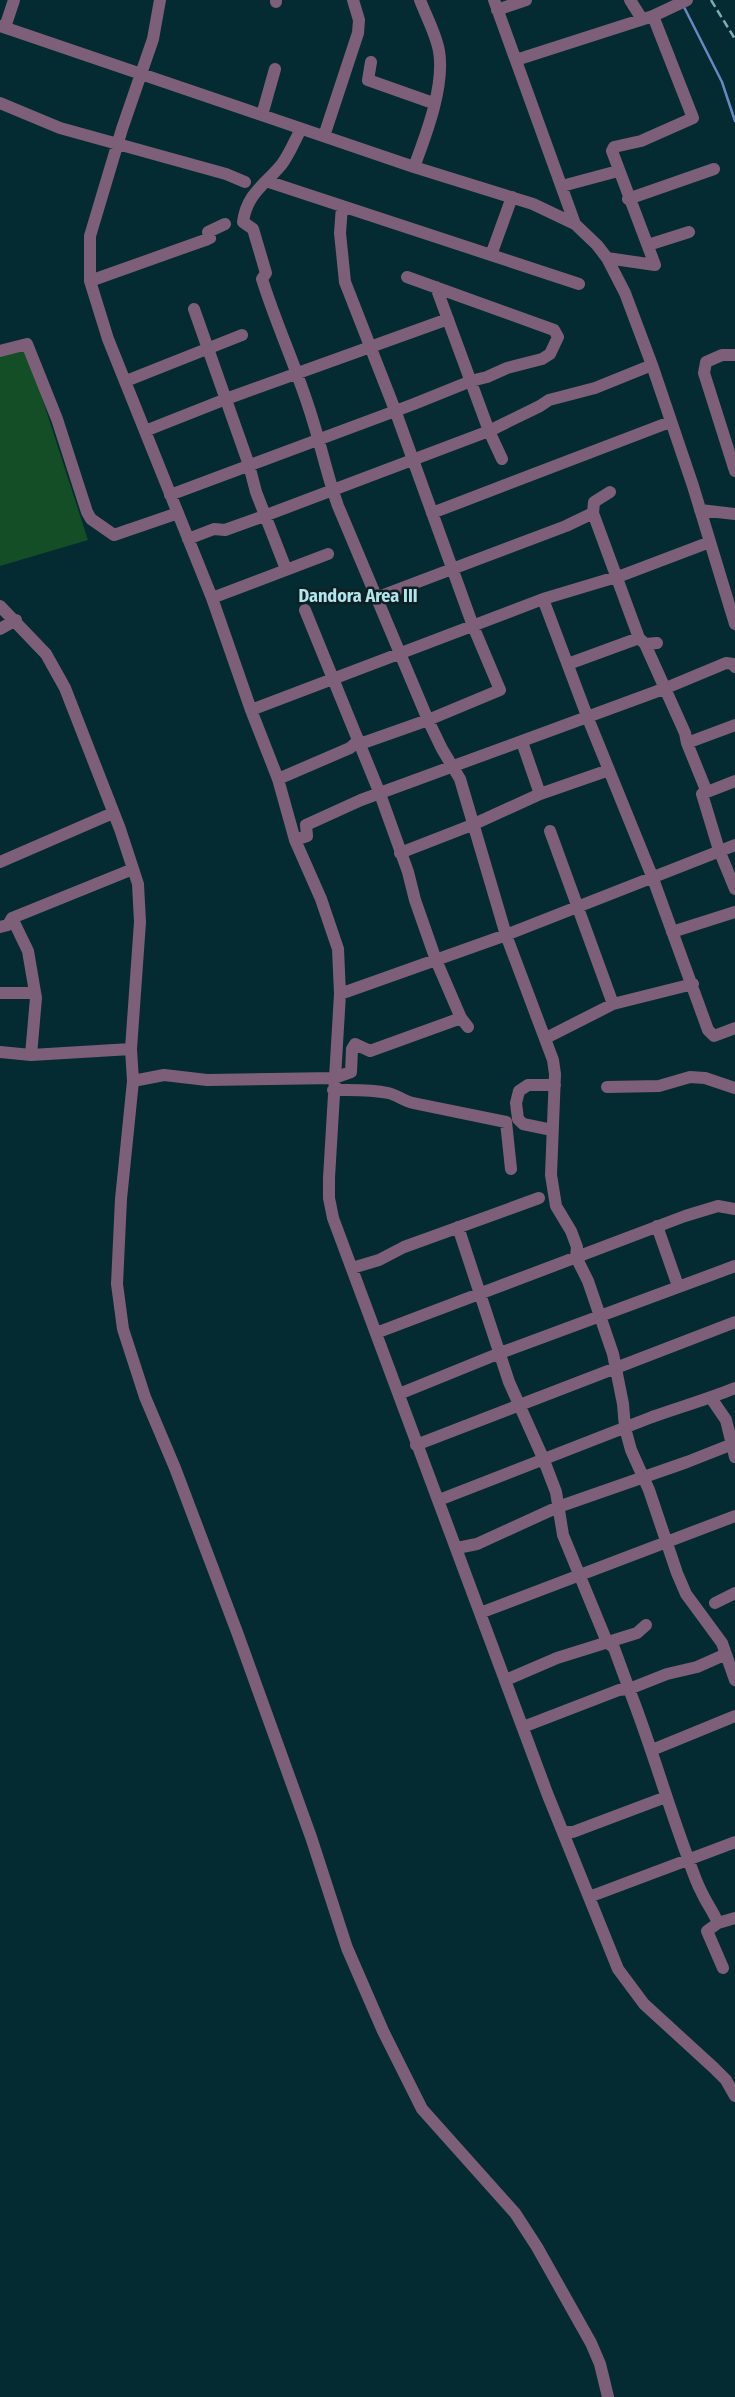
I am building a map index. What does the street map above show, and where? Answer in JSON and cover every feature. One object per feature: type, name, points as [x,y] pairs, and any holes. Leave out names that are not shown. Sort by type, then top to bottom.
[{"type":"street","points":[[14,0],[3,26],[414,167],[512,197],[557,214],[575,224],[597,245],[607,258],[625,293],[652,365],[735,624]]},
{"type":"street","points":[[160,0],[153,39],[118,143],[90,236],[90,281],[108,339],[212,598],[250,710],[278,779],[295,840],[321,899],[338,948],[340,994],[329,1198],[333,1218],[399,1394],[416,1446],[439,1500],[523,1727],[618,1969],[656,2017],[714,2068],[726,2080],[735,2096]]},
{"type":"street","points":[[324,136],[358,33],[359,20],[353,0]]},
{"type":"street","points":[[414,167],[439,81],[439,52],[420,0]]},
{"type":"street","points":[[526,0],[496,5],[575,224]]},
{"type":"street","points":[[607,258],[655,265],[618,171],[612,151],[614,147],[641,141],[693,118],[648,17],[630,0]]},
{"type":"street","points":[[516,60],[648,17],[687,0]]},
{"type":"street","points":[[371,62],[368,80],[434,103]]},
{"type":"street","points":[[262,115],[275,69]]},
{"type":"street","points":[[0,103],[60,128],[226,174],[244,182]]},
{"type":"street","points":[[301,129],[283,162],[259,187],[245,208],[244,222],[253,229],[266,273],[262,279],[276,323],[297,374],[332,490],[428,720],[468,800],[472,826],[506,935],[553,1060],[555,1085],[551,1175],[552,1191],[556,1206],[571,1231],[577,1247],[576,1257],[588,1281],[617,1368],[625,1428],[631,1450],[644,1476],[686,1594],[722,1643],[735,1680]]},
{"type":"street","points":[[628,199],[714,169]]},
{"type":"street","points":[[562,186],[618,171]]},
{"type":"street","points":[[266,181],[578,284]]},
{"type":"street","points":[[491,255],[512,197]]},
{"type":"street","points":[[278,779],[360,742],[428,720],[500,690],[474,626],[395,410],[345,282],[340,232],[342,206]]},
{"type":"street","points":[[90,281],[208,239],[210,238],[208,232],[225,224]]},
{"type":"street","points":[[648,245],[689,232]]},
{"type":"street","points":[[170,495],[471,381],[487,377],[506,368],[542,358],[550,354],[558,337],[554,330],[500,309],[465,300],[407,277]]},
{"type":"street","points":[[436,287],[489,431],[502,459]]},
{"type":"street","points":[[194,309],[249,466],[264,516],[286,569]]},
{"type":"street","points":[[145,431],[226,399],[448,319]]},
{"type":"street","points":[[126,381],[242,335]]},
{"type":"street","points":[[0,351],[27,344],[57,419],[90,518],[114,535],[178,513]]},
{"type":"street","points":[[735,355],[722,355],[706,362],[704,372],[735,471]]},
{"type":"street","points":[[188,539],[214,529],[225,530],[264,516],[489,431],[549,400],[595,388],[652,365]]},
{"type":"street","points":[[432,513],[670,422]]},
{"type":"street","points":[[610,492],[594,502],[593,513],[616,576],[647,642],[685,733],[686,743],[706,790],[702,794]]},
{"type":"street","points":[[700,510],[735,514]]},
{"type":"street","points":[[378,597],[566,526],[593,513]]},
{"type":"street","points":[[250,710],[543,599],[616,576],[710,542]]},
{"type":"street","points":[[212,598],[328,554]]},
{"type":"street","points":[[543,599],[587,716],[652,876],[711,1035],[714,1036],[735,1028]]},
{"type":"street","points":[[0,606],[16,620],[46,654],[65,688],[138,884],[140,922],[131,1050],[133,1081],[121,1199],[117,1284],[123,1329],[145,1397],[175,1468],[247,1660],[311,1837],[347,1948],[384,2031],[422,2109],[515,2213],[538,2247],[591,2343],[600,2364],[608,2397]]},
{"type":"street","points":[[305,610],[360,742],[380,794],[436,960],[464,1023],[370,1051],[355,1044],[352,1049],[351,1072],[334,1084]]},
{"type":"street","points":[[0,629],[16,620]]},
{"type":"street","points":[[568,664],[647,642]]},
{"type":"street","points":[[295,840],[307,836],[306,825],[361,800],[666,688],[726,663],[733,664],[735,667]]},
{"type":"street","points":[[686,743],[735,725]]},
{"type":"street","points":[[522,742],[540,794]]},
{"type":"street","points":[[400,853],[472,826],[540,794],[609,770]]},
{"type":"street","points":[[702,794],[735,781]]},
{"type":"street","points":[[702,794],[735,889]]},
{"type":"street","points":[[0,862],[113,813]]},
{"type":"street","points":[[550,831],[613,1004]]},
{"type":"street","points":[[340,994],[506,935],[735,844]]},
{"type":"street","points":[[0,927],[8,925],[12,918],[133,870]]},
{"type":"street","points":[[672,932],[735,912]]},
{"type":"street","points":[[12,918],[28,951],[36,998],[31,1055]]},
{"type":"street","points":[[546,1038],[613,1004],[692,984]]},
{"type":"street","points":[[0,992],[35,993]]},
{"type":"street","points":[[0,1052],[31,1055],[131,1050]]},
{"type":"street","points":[[133,1081],[164,1075],[207,1080],[334,1084],[391,1093],[403,1100],[506,1122],[511,1170]]},
{"type":"street","points":[[607,1086],[658,1086],[690,1077],[705,1078],[735,1088]]},
{"type":"street","points":[[552,1130],[523,1124],[518,1120],[516,1103],[520,1091],[528,1085],[555,1085]]},
{"type":"street","points":[[352,1268],[379,1260],[404,1247],[447,1234],[458,1227],[539,1198]]},
{"type":"street","points":[[376,1333],[657,1226],[718,1206],[735,1209]]},
{"type":"street","points":[[657,1226],[678,1286]]},
{"type":"street","points":[[458,1227],[500,1353],[556,1492],[563,1535],[607,1642],[614,1648],[652,1750],[688,1860],[702,1894],[710,1905],[718,1923]]},
{"type":"street","points":[[399,1394],[500,1353],[735,1266]]},
{"type":"street","points":[[416,1446],[735,1322]]},
{"type":"street","points":[[439,1500],[543,1458],[735,1388]]},
{"type":"street","points":[[711,1398],[726,1420],[735,1457]]},
{"type":"street","points":[[457,1548],[478,1544],[558,1506],[687,1462],[733,1443]]},
{"type":"street","points":[[480,1613],[735,1516]]},
{"type":"street","points":[[715,1603],[735,1592]]},
{"type":"street","points":[[506,1680],[557,1658],[637,1633],[646,1625]]},
{"type":"street","points":[[523,1727],[619,1690],[629,1689],[667,1674],[697,1667],[724,1655]]},
{"type":"street","points":[[652,1750],[735,1716]]},
{"type":"street","points":[[565,1832],[573,1832],[666,1797]]},
{"type":"street","points":[[589,1897],[735,1842]]},
{"type":"street","points":[[723,1968],[707,1931],[718,1923],[735,1918]]},
{"type":"green space","points":[[26,348],[88,540],[0,566],[0,357]]},
{"type":"waterway","points":[[684,7],[722,82],[735,121]]},
{"type":"railway","points":[[711,0],[735,39]]},
{"type":"district","name":"Dandora Area III","points":[[358,596]]}]
